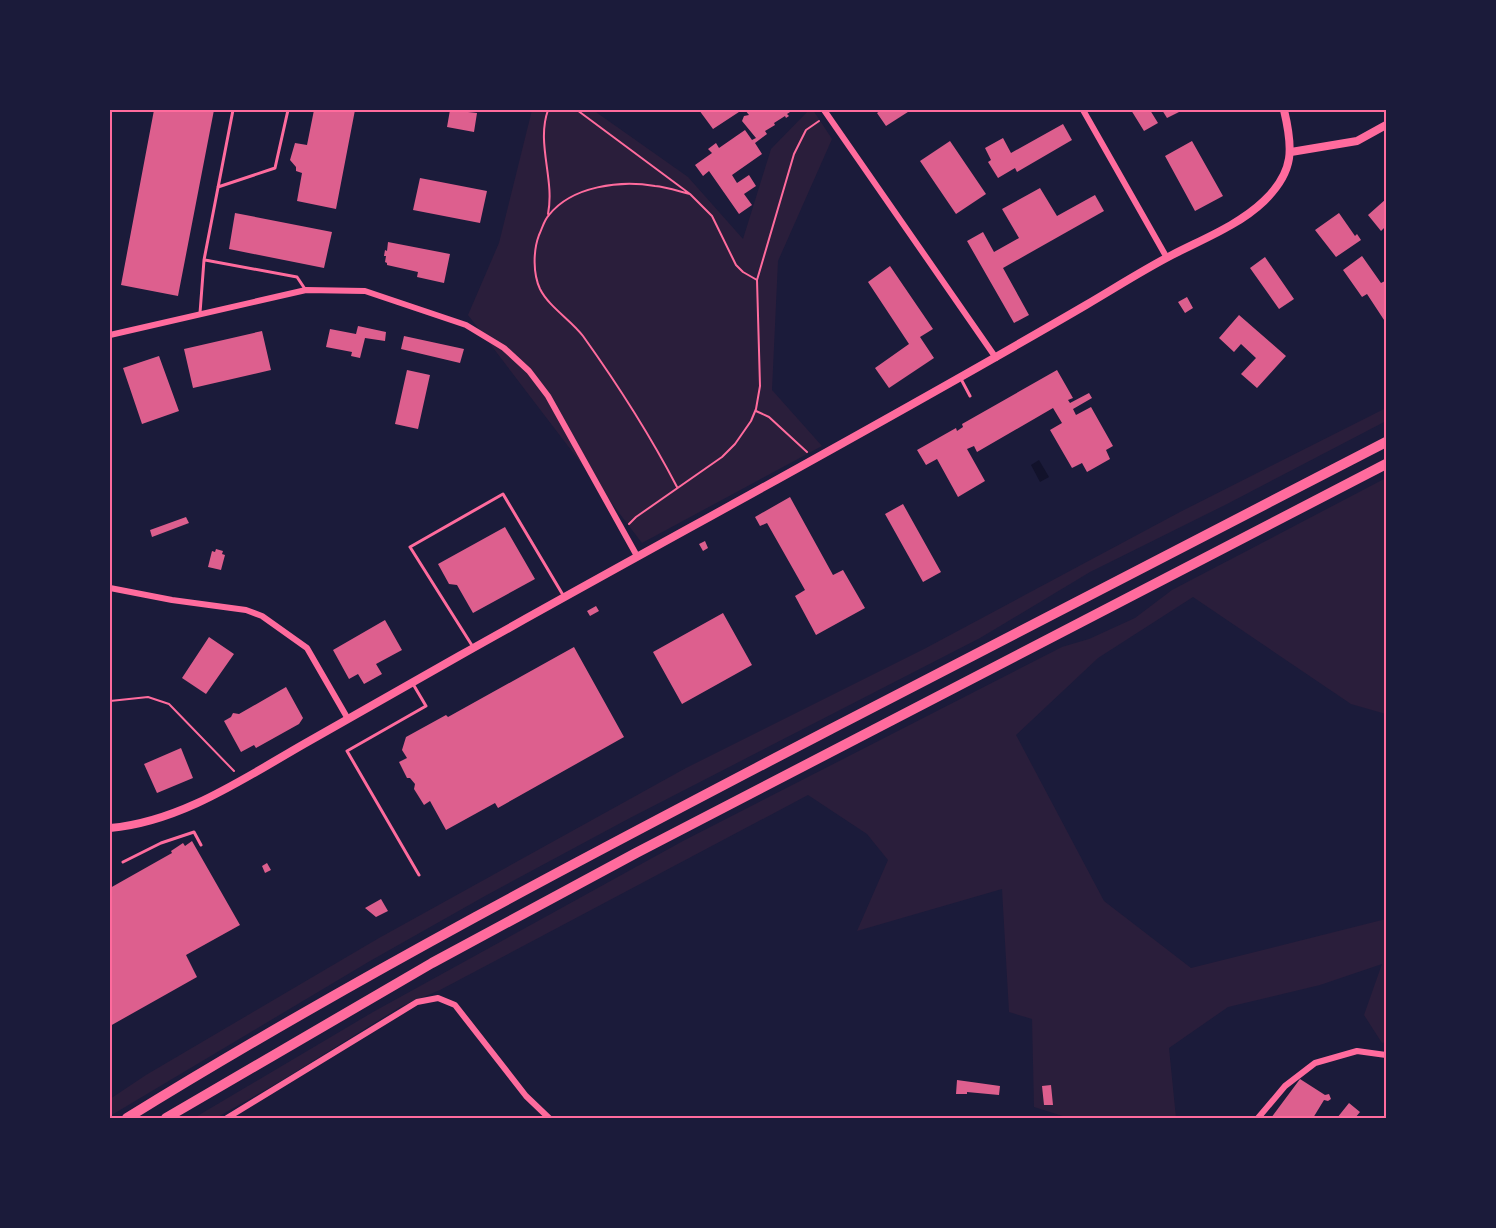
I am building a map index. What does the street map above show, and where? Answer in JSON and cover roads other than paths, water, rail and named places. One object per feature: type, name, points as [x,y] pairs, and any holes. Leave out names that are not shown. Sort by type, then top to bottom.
[{"type":"highway","points":[[127,1119],[209,1068],[370,976],[612,843],[1386,442]]},
{"type":"highway","points":[[166,1119],[432,963],[636,853],[1386,464]]},
{"type":"street","points":[[1083,110],[1167,258]]},
{"type":"street","points":[[110,828],[165,818],[243,779],[637,556],[996,358],[1167,258],[1243,218],[1264,201],[1278,185],[1288,165],[1291,152],[1284,110]]},
{"type":"street","points":[[826,112],[996,358]]},
{"type":"street","points":[[1291,152],[1357,141],[1386,125]]},
{"type":"street","points":[[110,335],[306,290],[365,291],[466,326],[504,348],[529,371],[548,396],[637,556]]},
{"type":"street","points":[[110,588],[172,600],[246,610],[262,616],[307,648],[348,719]]},
{"type":"street","points":[[227,1119],[417,1002],[438,998],[455,1005],[526,1096],[549,1119]]},
{"type":"street","points":[[1258,1119],[1285,1086],[1315,1063],[1358,1051],[1386,1054]]},
{"type":"lane","points":[[200,315],[204,260],[233,110]]},
{"type":"lane","points":[[218,187],[275,168],[288,110]]},
{"type":"lane","points":[[204,260],[297,277],[306,290]]},
{"type":"lane","points":[[960,378],[970,396]]},
{"type":"lane","points":[[474,648],[410,547],[503,494],[564,597]]},
{"type":"lane","points":[[412,682],[426,706],[347,751],[419,875]]},
{"type":"lane","points":[[123,862],[161,843],[194,832],[201,845]]}]
